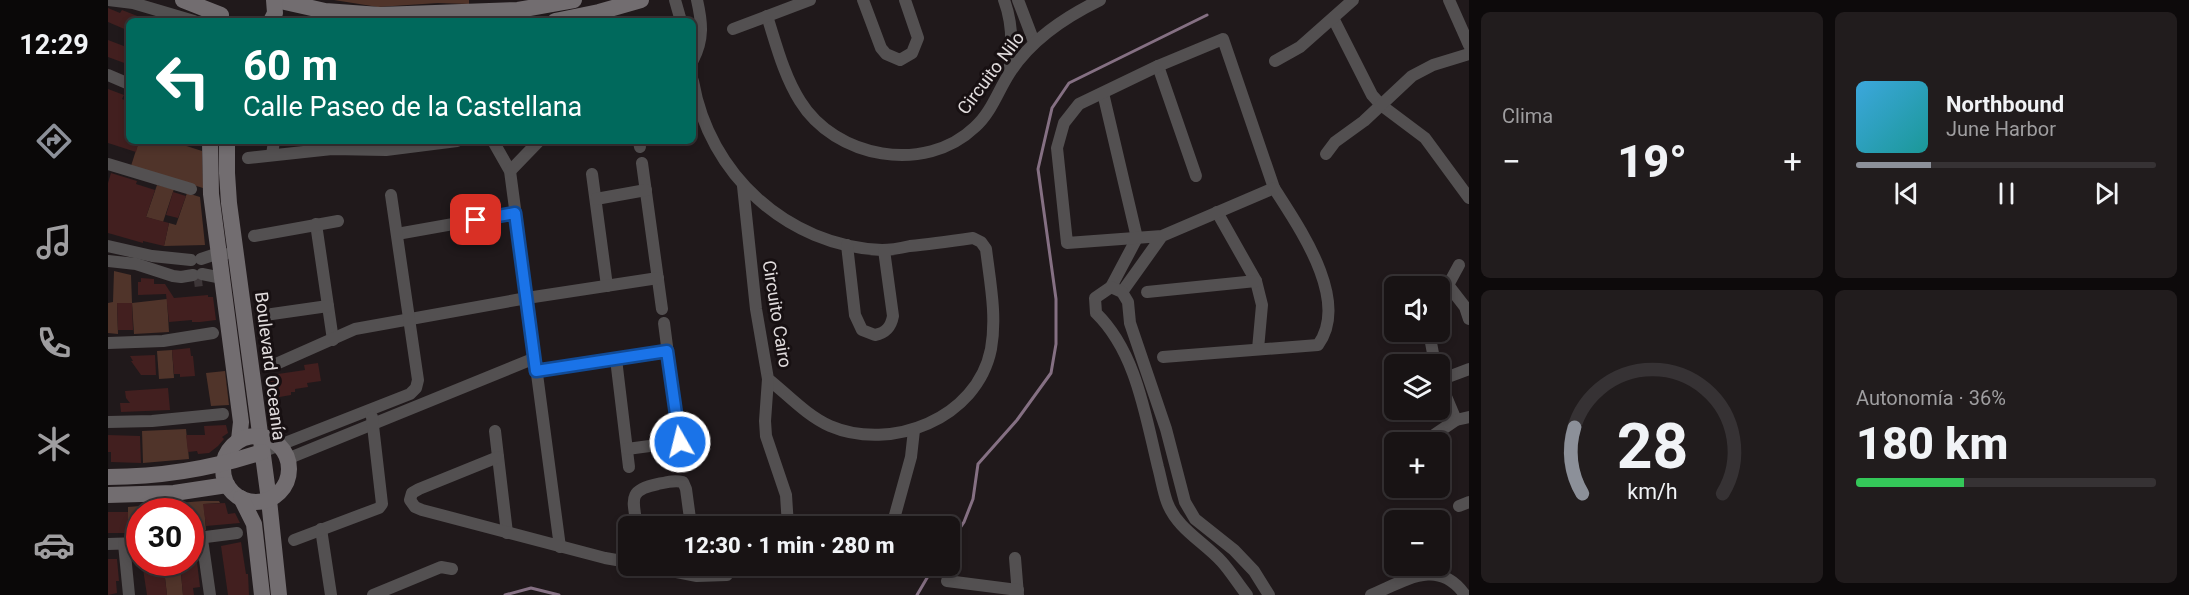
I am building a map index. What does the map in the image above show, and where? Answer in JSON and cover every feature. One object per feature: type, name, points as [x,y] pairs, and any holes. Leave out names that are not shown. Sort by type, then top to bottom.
[{"type":"street","points":[[108,0],[133,3],[184,18]]},
{"type":"street","points":[[183,0],[221,12]]},
{"type":"street","points":[[275,18],[275,0],[325,11],[380,15],[518,10],[574,0]]},
{"type":"street","points":[[570,18],[641,0]]},
{"type":"street","points":[[675,0],[680,18]]},
{"type":"street","points":[[696,53],[702,40],[697,0]]},
{"type":"street","points":[[733,28],[810,0]]},
{"type":"street","points":[[863,0],[881,48],[886,54],[900,60],[912,53],[918,38],[905,0]]},
{"type":"street","points":[[1004,0],[1010,15],[1012,39],[1009,74]]},
{"type":"street","points":[[1012,39],[1034,42],[1018,0]]},
{"type":"street","name":"Circuito Nilo","points":[[767,16],[789,82],[800,102],[813,118],[829,132],[864,150],[906,156],[927,153],[962,137],[981,120],[1009,74],[1034,42],[1063,21],[1100,0]]},
{"type":"street","points":[[1275,61],[1300,46],[1353,0]]},
{"type":"street","points":[[1449,0],[1469,45]]},
{"type":"street","points":[[1333,18],[1372,95],[1381,105],[1425,138],[1469,198]]},
{"type":"street","points":[[1163,357],[1318,345],[1325,336],[1328,309],[1323,276],[1311,247],[1274,188],[1223,39],[1158,66],[1079,104],[1064,123],[1057,148],[1067,243],[1162,236],[1274,188]]},
{"type":"street","points":[[1326,154],[1335,142],[1381,105],[1412,76],[1433,65],[1466,58]]},
{"type":"street","points":[[1158,66],[1196,176]]},
{"type":"street","points":[[108,75],[126,83]]},
{"type":"street","points":[[1103,93],[1137,237],[1117,289]]},
{"type":"street","name":"Circuito Cairo","points":[[696,96],[706,126],[718,150],[743,186],[792,224],[847,245],[884,250],[973,238],[981,242],[986,249],[994,329],[990,352],[971,390],[935,420],[914,430],[889,435],[866,435],[828,425],[768,379],[754,298],[743,186]]},
{"type":"street","name":"Boulevard Oceanía","points":[[210,144],[211,194],[196,256],[197,277],[241,422],[239,440]]},
{"type":"street","name":"Boulevard Oceanía","points":[[227,144],[227,173],[279,595]]},
{"type":"street","points":[[272,155],[274,144]]},
{"type":"street","points":[[248,158],[332,148],[404,144]]},
{"type":"street","points":[[495,144],[510,171],[560,546]]},
{"type":"street","points":[[510,171],[535,144]]},
{"type":"street","points":[[642,163],[662,309]]},
{"type":"street","points":[[108,164],[190,189]]},
{"type":"street","points":[[592,174],[607,286]]},
{"type":"street","points":[[596,199],[646,190]]},
{"type":"street","points":[[284,453],[371,410],[410,394],[416,388],[418,380],[391,195]]},
{"type":"street","points":[[1217,212],[1256,281],[1262,304],[1258,349]]},
{"type":"street","points":[[397,234],[515,213]]},
{"type":"street","points":[[254,236],[338,221]]},
{"type":"street","points":[[316,224],[333,340]]},
{"type":"street","points":[[1162,236],[1117,289],[1095,298],[1096,313],[1107,324],[1124,351],[1144,410],[1167,503],[1177,520],[1190,535],[1221,561],[1246,595]]},
{"type":"street","points":[[847,245],[855,315],[862,330],[875,335],[887,330],[892,323],[893,316],[884,250]]},
{"type":"street","points":[[108,246],[152,256],[229,256],[232,273],[240,280]]},
{"type":"street","points":[[108,261],[136,264],[197,277],[196,256]]},
{"type":"street","points":[[1450,281],[1459,265]]},
{"type":"street","points":[[276,364],[355,329],[527,298],[658,278]]},
{"type":"street","points":[[1147,292],[1256,281]]},
{"type":"street","points":[[1450,288],[1465,307],[1469,320]]},
{"type":"street","points":[[1117,289],[1128,302],[1130,323],[1166,429],[1185,501],[1195,519],[1234,550],[1254,571],[1269,595]]},
{"type":"street","points":[[265,315],[328,306]]},
{"type":"street","points":[[664,323],[682,462]]},
{"type":"street","points":[[108,343],[163,341],[213,333]]},
{"type":"street","points":[[262,595],[254,524],[241,498],[227,485],[223,472],[228,451],[239,440],[261,444],[284,453],[373,424],[535,364],[616,359],[667,351]]},
{"type":"street","points":[[616,359],[629,467]]},
{"type":"street","points":[[1450,377],[1469,369]]},
{"type":"street","points":[[768,379],[766,436],[786,495],[787,516]]},
{"type":"street","points":[[1450,405],[1456,420]]},
{"type":"street","points":[[294,540],[379,508],[382,504],[371,410]]},
{"type":"street","points":[[108,422],[153,421],[223,414]]},
{"type":"street","points":[[1438,432],[1456,420],[1469,417]]},
{"type":"street","points":[[1150,432],[1166,429]]},
{"type":"street","points":[[495,430],[507,532]]},
{"type":"street","points":[[895,516],[911,457],[914,430]]},
{"type":"street","points":[[627,449],[680,442]]},
{"type":"street","points":[[108,477],[157,476],[223,465],[261,444]]},
{"type":"street","points":[[241,498],[252,502],[268,500],[276,495],[285,485],[289,473],[284,453]]},
{"type":"street","points":[[498,457],[418,489],[412,494],[410,500],[415,507],[422,510],[618,560]]},
{"type":"street","points":[[636,516],[633,499],[636,491],[642,487],[676,480],[683,482],[686,489],[690,516]]},
{"type":"street","points":[[108,495],[174,493],[227,485]]},
{"type":"street","points":[[321,529],[331,595]]},
{"type":"street","points":[[204,538],[237,533]]},
{"type":"street","points":[[108,544],[124,544],[129,595]]},
{"type":"street","points":[[947,581],[1018,593],[1015,558]]},
{"type":"street","points":[[373,595],[441,567],[452,569]]},
{"type":"street","points":[[204,571],[210,595]]},
{"type":"street","points":[[1371,595],[1421,575],[1433,573],[1453,582],[1465,595]]},
{"type":"shaded area","points":[[334,0],[469,0],[469,4],[438,3],[378,7]]},
{"type":"shaded area","points":[[138,144],[180,144],[202,151],[203,188],[131,166]]},
{"type":"shaded area","points":[[157,185],[174,189],[163,222],[146,217]]},
{"type":"shaded area","points":[[187,193],[200,197],[205,245],[164,246],[169,223],[176,225]]},
{"type":"shaded area","points":[[114,271],[131,275],[132,303],[117,303],[118,334],[108,333],[108,303],[113,302]]},
{"type":"shaded area","points":[[167,299],[169,332],[134,334],[132,303]]},
{"type":"shaded area","points":[[172,350],[174,378],[159,379],[157,351]]},
{"type":"shaded area","points":[[225,371],[229,405],[211,406],[206,373]]},
{"type":"shaded area","points":[[186,429],[189,459],[143,463],[142,431]]},
{"type":"shaded area","points":[[204,501],[219,501],[220,503],[204,504]]},
{"type":"shaded area","points":[[204,504],[206,530],[204,530]]},
{"type":"shaded area","points":[[165,576],[181,576],[183,595],[167,595]]},
{"type":"building","points":[[108,8],[120,13],[122,10],[142,18],[126,18],[126,30],[108,22]]},
{"type":"building","points":[[108,40],[126,47],[126,64],[108,57]]},
{"type":"building","points":[[108,89],[124,95],[122,99],[126,101],[126,144],[138,144],[136,152],[108,143]]},
{"type":"building","points":[[111,173],[137,181],[136,184],[155,190],[146,217],[169,223],[164,246],[143,241],[143,243],[108,233],[108,183]]},
{"type":"building","points":[[173,192],[186,196],[178,218],[166,215]]},
{"type":"building","points":[[141,278],[154,279],[154,284],[165,284],[174,298],[208,295],[208,297],[213,297],[216,320],[169,322],[166,294],[138,295],[138,282],[141,282]]},
{"type":"building","points":[[117,303],[132,303],[133,330],[118,330]]},
{"type":"building","points":[[190,348],[195,376],[180,377],[180,374],[174,374],[172,350]]},
{"type":"building","points":[[155,355],[156,375],[141,375],[130,356]]},
{"type":"building","points":[[318,363],[321,381],[307,383],[308,387],[295,389],[291,395],[268,399],[265,380],[279,378],[278,374],[305,370],[304,365]]},
{"type":"building","points":[[168,388],[170,410],[121,412],[120,403],[130,403],[125,391]]},
{"type":"building","points":[[226,425],[228,433],[209,453],[188,452],[186,435],[205,435],[204,426]]},
{"type":"building","points":[[108,435],[140,436],[141,463],[111,462],[111,452],[108,452]]},
{"type":"building","points":[[225,503],[228,514],[235,513],[240,523],[206,526],[204,504]]},
{"type":"building","points":[[108,512],[126,512],[126,533],[108,533]]},
{"type":"building","points":[[241,542],[246,574],[248,574],[249,595],[228,595],[221,546]]},
{"type":"building","points":[[108,559],[117,559],[119,581],[116,581],[117,593],[108,595]]},
{"type":"building","points":[[144,576],[165,576],[167,595],[147,595]]},
{"type":"building","points":[[181,576],[199,576],[200,587],[193,588],[194,595],[183,595]]},
{"type":"waterway","points":[[960,528],[973,499],[978,464],[1017,420],[1051,373],[1056,344],[1056,299],[1038,169],[1052,108],[1069,83],[1207,15]]},
{"type":"waterway","points":[[917,595],[928,576]]},
{"type":"waterway","points":[[505,595],[531,588],[559,595]]},
{"type":"tunnel","points":[[194,281],[202,280]]},
{"type":"route","points":[[476,220],[515,213],[536,371],[667,351],[680,442]]}]
